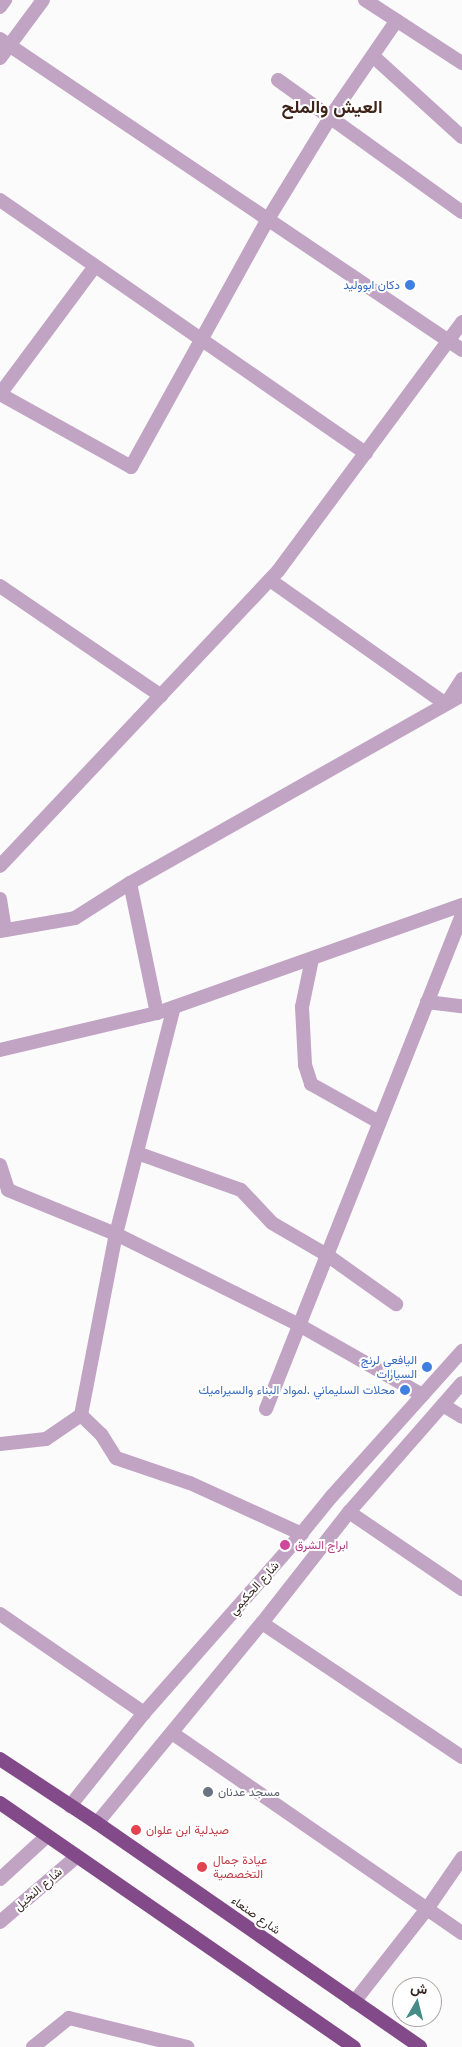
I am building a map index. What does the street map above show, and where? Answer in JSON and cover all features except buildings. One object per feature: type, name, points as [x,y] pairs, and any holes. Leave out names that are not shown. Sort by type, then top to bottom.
[{"type":"highway","name":"شارع صنعاء","points":[[0,1759],[97,1823],[420,2047]]},
{"type":"highway","points":[[0,1803],[346,2045]]},
{"type":"street","points":[[0,7],[5,0]]},
{"type":"street","points":[[0,58],[4,42],[43,0]]},
{"type":"street","points":[[365,0],[462,63]]},
{"type":"street","points":[[95,266],[0,394],[131,467],[268,219],[331,116],[398,20]]},
{"type":"street","points":[[4,42],[462,350]]},
{"type":"street","points":[[374,57],[462,136]]},
{"type":"street","points":[[278,80],[331,116],[462,212]]},
{"type":"street","points":[[0,200],[366,453]]},
{"type":"street","points":[[0,866],[270,580],[450,341],[462,322]]},
{"type":"street","points":[[270,580],[446,704]]},
{"type":"street","points":[[0,586],[161,696]]},
{"type":"street","points":[[446,704],[462,679]]},
{"type":"street","points":[[0,899],[3,930],[75,918],[130,884],[462,695]]},
{"type":"street","points":[[130,884],[157,1013]]},
{"type":"street","points":[[0,1050],[157,1013],[462,905]]},
{"type":"street","points":[[266,1409],[462,915]]},
{"type":"street","points":[[312,959],[302,1007],[305,1064],[311,1084],[379,1122]]},
{"type":"street","points":[[427,1002],[462,1006]]},
{"type":"street","points":[[0,1444],[46,1439],[80,1415],[116,1234],[174,1007]]},
{"type":"street","points":[[137,1153],[241,1190],[272,1223],[327,1255],[396,1304]]},
{"type":"street","points":[[0,1164],[8,1190],[116,1234],[299,1325],[422,1395]]},
{"type":"street","name":"شارع الحكيمي","points":[[70,1806],[144,1713],[302,1534],[332,1496],[462,1351]]},
{"type":"street","name":"شارع الحكيمي","points":[[97,1823],[262,1623],[349,1512],[462,1383]]},
{"type":"street","points":[[443,1405],[462,1417]]},
{"type":"street","points":[[80,1415],[101,1434],[116,1458],[190,1483],[302,1534]]},
{"type":"street","points":[[349,1512],[462,1589]]},
{"type":"street","points":[[0,1614],[144,1713]]},
{"type":"street","points":[[262,1623],[462,1757]]},
{"type":"street","points":[[172,1733],[462,1933]]},
{"type":"street","points":[[0,1879],[47,1836]]},
{"type":"street","name":"شارع النخيل","points":[[0,1922],[76,1857]]},
{"type":"street","points":[[354,2002],[427,1910],[462,1858]]},
{"type":"street","points":[[33,2047],[69,2018],[186,2047]]},
{"type":"place","name":"دكان ابووليد","points":[[410,285]]},
{"type":"place","name":"اليافعي لرنج السيارات","points":[[427,1367]]},
{"type":"place","name":"محلات السليماني .لمواد البناء والسيراميك","points":[[405,1390]]},
{"type":"place","name":"ابراج الشرق","points":[[285,1545]]},
{"type":"place","name":"مسجد عدنان","points":[[208,1792]]},
{"type":"place","name":"صيدلية ابن علوان","points":[[136,1830]]},
{"type":"place","name":"عيادة جمال التخصصية","points":[[202,1867]]},
{"type":"district","name":"العيش والملح","points":[[332,107]]}]
